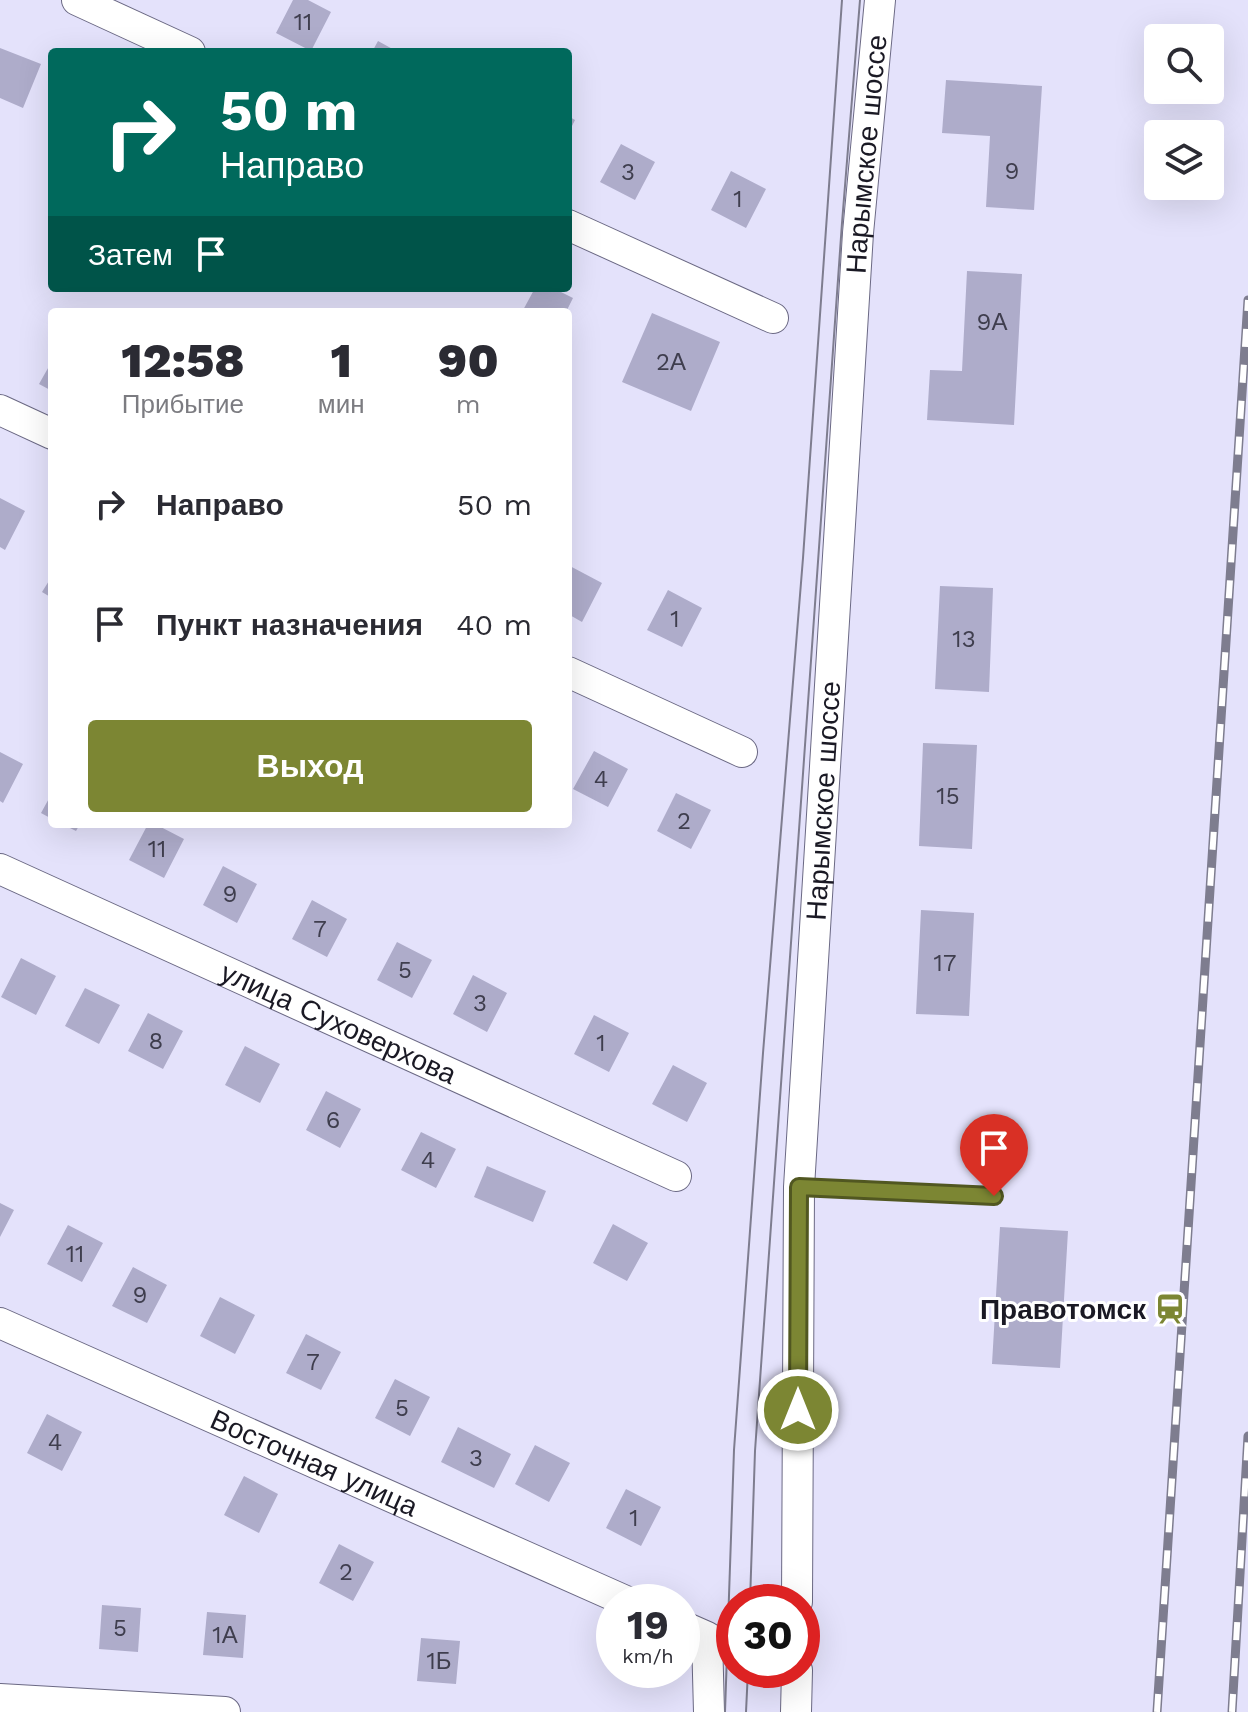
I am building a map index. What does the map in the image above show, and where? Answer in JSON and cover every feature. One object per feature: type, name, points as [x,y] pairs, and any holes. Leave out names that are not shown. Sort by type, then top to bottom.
[{"type":"street","points":[[77,0],[181,48]]},
{"type":"street","name":"Нарымское шоссе","points":[[797,1584],[799,1187],[858,233],[880,0]]},
{"type":"street","points":[[572,227],[773,318]]},
{"type":"street","points":[[0,410],[48,432]]},
{"type":"street","points":[[572,674],[742,752]]},
{"type":"street","name":"улица Суховерхова","points":[[0,869],[676,1176]]},
{"type":"street","name":"Восточная улица","points":[[0,1323],[596,1588]]},
{"type":"street","points":[[700,1661],[709,1712]]},
{"type":"street","points":[[796,1712],[797,1688]]},
{"type":"street","points":[[0,1699],[225,1712]]},
{"type":"lane","points":[[799,1187],[994,1196]]},
{"type":"building","points":[[293,0],[308,0],[331,12],[313,48],[305,48],[276,33]]},
{"type":"building","points":[[378,41],[391,48],[374,48]]},
{"type":"building","points":[[0,48],[41,64],[23,108],[0,98]]},
{"type":"building","points":[[946,80],[1042,86],[1034,210],[986,207],[990,136],[942,133]]},
{"type":"building","points":[[621,144],[655,162],[635,200],[600,182]]},
{"type":"building","points":[[731,171],[766,189],[746,228],[711,210]]},
{"type":"building","points":[[967,271],[1022,274],[1014,425],[927,420],[930,370],[962,371]]},
{"type":"building","points":[[533,292],[561,292],[573,298],[568,308],[524,308]]},
{"type":"building","points":[[652,313],[720,342],[691,411],[622,382]]},
{"type":"building","points":[[48,368],[48,389],[39,384]]},
{"type":"building","points":[[0,498],[25,511],[5,550],[0,547]]},
{"type":"building","points":[[572,567],[602,583],[582,622],[572,616]]},
{"type":"building","points":[[940,586],[993,588],[989,692],[935,689]]},
{"type":"building","points":[[668,590],[702,608],[682,647],[647,630]]},
{"type":"building","points":[[923,743],[977,745],[972,849],[919,846]]},
{"type":"building","points":[[594,751],[628,769],[608,807],[573,789]]},
{"type":"building","points":[[0,752],[23,764],[3,803],[0,801]]},
{"type":"building","points":[[676,793],[711,810],[691,849],[657,831]]},
{"type":"building","points":[[48,800],[48,817],[41,813]]},
{"type":"building","points":[[146,828],[163,828],[184,839],[164,878],[129,860]]},
{"type":"building","points":[[223,866],[257,884],[237,923],[203,905]]},
{"type":"building","points":[[312,900],[347,919],[327,957],[292,939]]},
{"type":"building","points":[[921,910],[974,913],[969,1016],[916,1014]]},
{"type":"building","points":[[397,942],[432,960],[412,998],[377,980]]},
{"type":"building","points":[[21,958],[56,976],[36,1015],[1,997]]},
{"type":"building","points":[[473,975],[507,993],[487,1032],[453,1014]]},
{"type":"building","points":[[85,988],[120,1005],[99,1044],[65,1026]]},
{"type":"building","points":[[148,1013],[183,1031],[163,1069],[128,1051]]},
{"type":"building","points":[[594,1015],[629,1033],[609,1072],[574,1054]]},
{"type":"building","points":[[245,1046],[280,1064],[260,1103],[225,1085]]},
{"type":"building","points":[[673,1065],[707,1083],[687,1122],[652,1104]]},
{"type":"building","points":[[326,1091],[361,1109],[340,1148],[306,1130]]},
{"type":"building","points":[[421,1132],[456,1149],[436,1188],[401,1170]]},
{"type":"building","points":[[487,1166],[546,1191],[533,1222],[474,1197]]},
{"type":"building","points":[[0,1203],[14,1210],[0,1237]]},
{"type":"building","points":[[613,1224],[648,1243],[627,1281],[593,1263]]},
{"type":"building","points":[[68,1225],[103,1243],[82,1282],[47,1264]]},
{"type":"building","points":[[1000,1227],[1068,1231],[1060,1368],[992,1364]]},
{"type":"building","points":[[133,1267],[167,1285],[147,1323],[112,1306]]},
{"type":"building","points":[[220,1297],[255,1315],[235,1354],[200,1336]]},
{"type":"building","points":[[306,1334],[341,1352],[321,1390],[286,1373]]},
{"type":"building","points":[[395,1379],[430,1397],[410,1436],[375,1418]]},
{"type":"building","points":[[47,1414],[82,1432],[62,1471],[27,1453]]},
{"type":"building","points":[[458,1427],[511,1454],[494,1488],[441,1462]]},
{"type":"building","points":[[535,1445],[570,1463],[549,1502],[515,1484]]},
{"type":"building","points":[[244,1476],[278,1494],[259,1533],[224,1515]]},
{"type":"building","points":[[626,1489],[661,1507],[641,1546],[606,1528]]},
{"type":"building","points":[[339,1544],[374,1562],[353,1601],[319,1583]]},
{"type":"building","points":[[102,1605],[141,1608],[138,1652],[99,1649]]},
{"type":"building","points":[[207,1612],[246,1615],[243,1658],[203,1655]]},
{"type":"building","points":[[421,1638],[460,1641],[456,1684],[417,1681]]},
{"type":"tram line","points":[[725,1712],[734,1450],[803,558],[842,0]]},
{"type":"tram line","points":[[751,1584],[755,1451],[860,0]]},
{"type":"tram line","points":[[746,1712],[747,1688]]},
{"type":"railway","points":[[1157,1712],[1248,300]]},
{"type":"railway","points":[[1232,1712],[1248,1436]]},
{"type":"place","name":"Правотомск","points":[[1170,1309]]},
{"type":"route","points":[[798,1410],[799,1187],[994,1196]]}]
